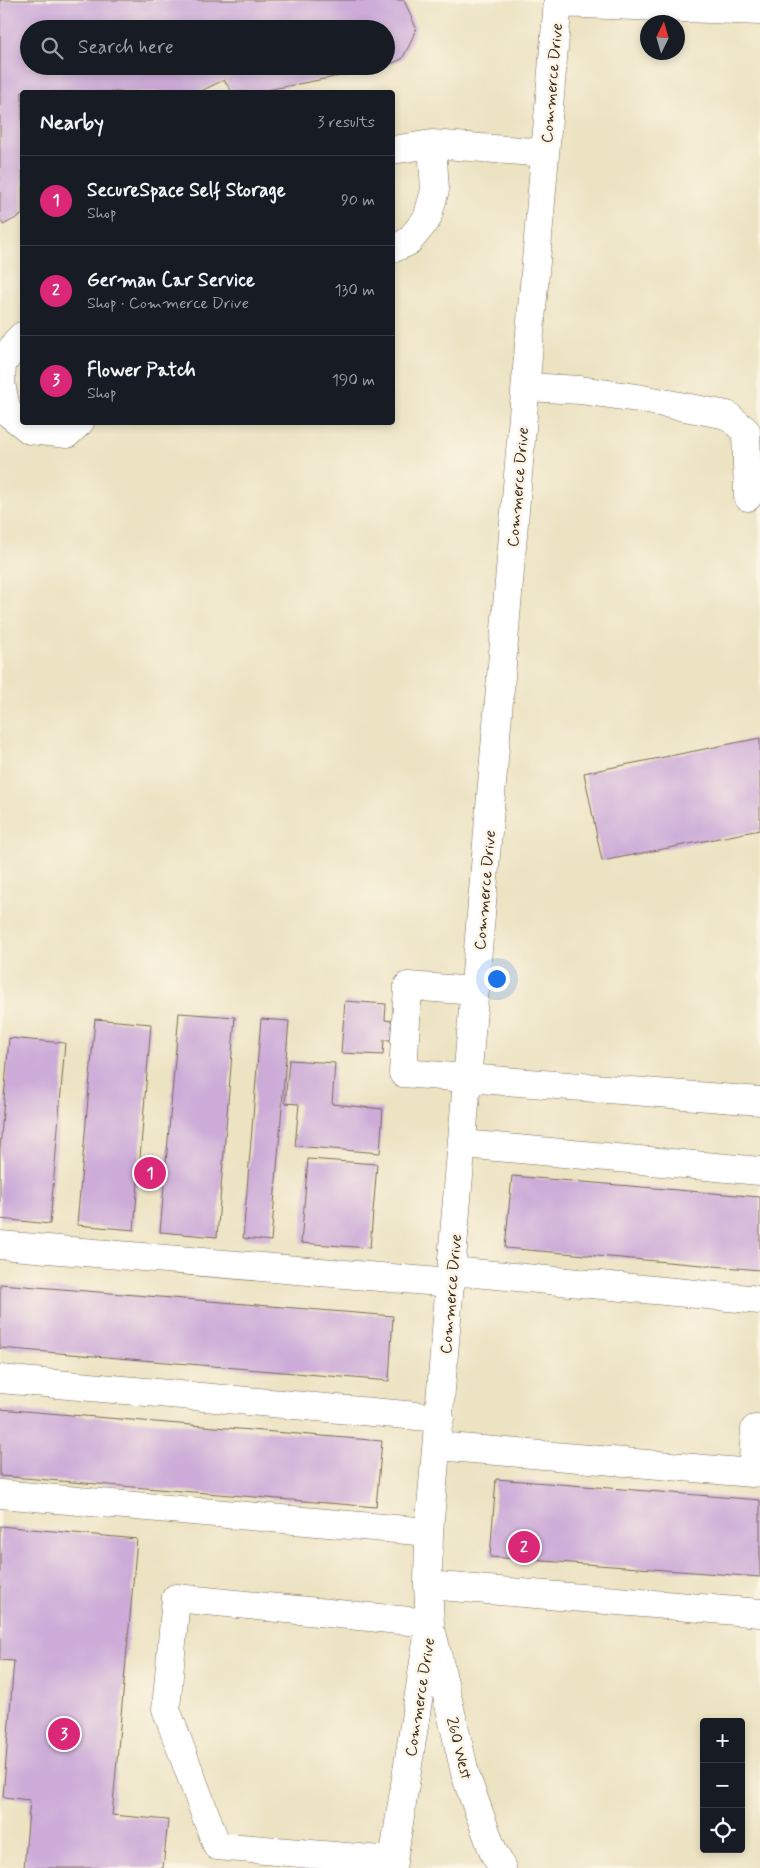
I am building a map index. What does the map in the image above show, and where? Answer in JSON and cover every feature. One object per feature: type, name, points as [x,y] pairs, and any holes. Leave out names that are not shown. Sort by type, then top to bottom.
[{"type":"street","points":[[558,2],[760,11]]},
{"type":"street","name":"Commerce Drive","points":[[392,1865],[430,1623],[428,1585],[429,1532],[558,2]]},
{"type":"street","points":[[395,248],[408,242],[427,219],[435,190],[432,144]]},
{"type":"street","points":[[395,150],[432,144],[545,153]]},
{"type":"street","points":[[20,338],[2,365],[1,383],[7,412],[20,422]]},
{"type":"street","points":[[526,387],[580,390],[727,414],[746,431],[748,497]]},
{"type":"street","points":[[24,425],[30,430],[68,434],[77,425]]},
{"type":"street","points":[[475,991],[408,986],[403,1073],[760,1101]]},
{"type":"street","points":[[463,1144],[760,1171]]},
{"type":"street","points":[[0,1245],[760,1300]]},
{"type":"street","points":[[0,1379],[440,1418]]},
{"type":"street","points":[[437,1446],[752,1473],[755,1429],[760,1429]]},
{"type":"street","points":[[0,1494],[429,1532]]},
{"type":"street","points":[[428,1585],[760,1613]]},
{"type":"street","points":[[392,1865],[217,1846],[166,1708],[176,1598],[430,1623]]},
{"type":"street","name":"260 West","points":[[430,1623],[466,1777],[493,1852],[502,1868]]},
{"type":"building","points":[[0,0],[404,0],[416,28],[402,59],[395,62],[395,20],[20,20],[20,75],[345,75],[267,90],[231,90],[224,80],[203,90],[20,90],[20,216],[3,225],[0,218]]},
{"type":"building","points":[[760,738],[760,830],[602,861],[584,773]]},
{"type":"building","points":[[345,1001],[386,1004],[385,1020],[392,1021],[391,1040],[384,1040],[383,1055],[341,1053]]},
{"type":"building","points":[[179,1013],[235,1017],[217,1237],[160,1232]]},
{"type":"building","points":[[95,1019],[151,1024],[134,1230],[77,1225]]},
{"type":"building","points":[[261,1019],[289,1021],[271,1241],[243,1238]]},
{"type":"building","points":[[9,1038],[65,1043],[50,1224],[0,1219],[0,1149]]},
{"type":"building","points":[[289,1060],[335,1063],[332,1104],[383,1109],[380,1153],[295,1146],[299,1104],[285,1103]]},
{"type":"building","points":[[308,1159],[377,1164],[370,1248],[301,1243]]},
{"type":"building","points":[[512,1176],[760,1197],[760,1270],[505,1248]]},
{"type":"building","points":[[0,1284],[393,1316],[389,1381],[0,1348]]},
{"type":"building","points":[[0,1409],[382,1441],[376,1507],[0,1476]]},
{"type":"building","points":[[496,1479],[760,1500],[760,1577],[490,1557]]},
{"type":"building","points":[[0,1526],[137,1539],[112,1815],[168,1820],[163,1868],[24,1868],[30,1800],[3,1797],[14,1661],[0,1660]]},
{"type":"place","name":"SecureSpace Self Storage","points":[[150,1173]]},
{"type":"place","name":"German Car Service","points":[[524,1547]]},
{"type":"place","name":"Flower Patch","points":[[64,1734]]}]
